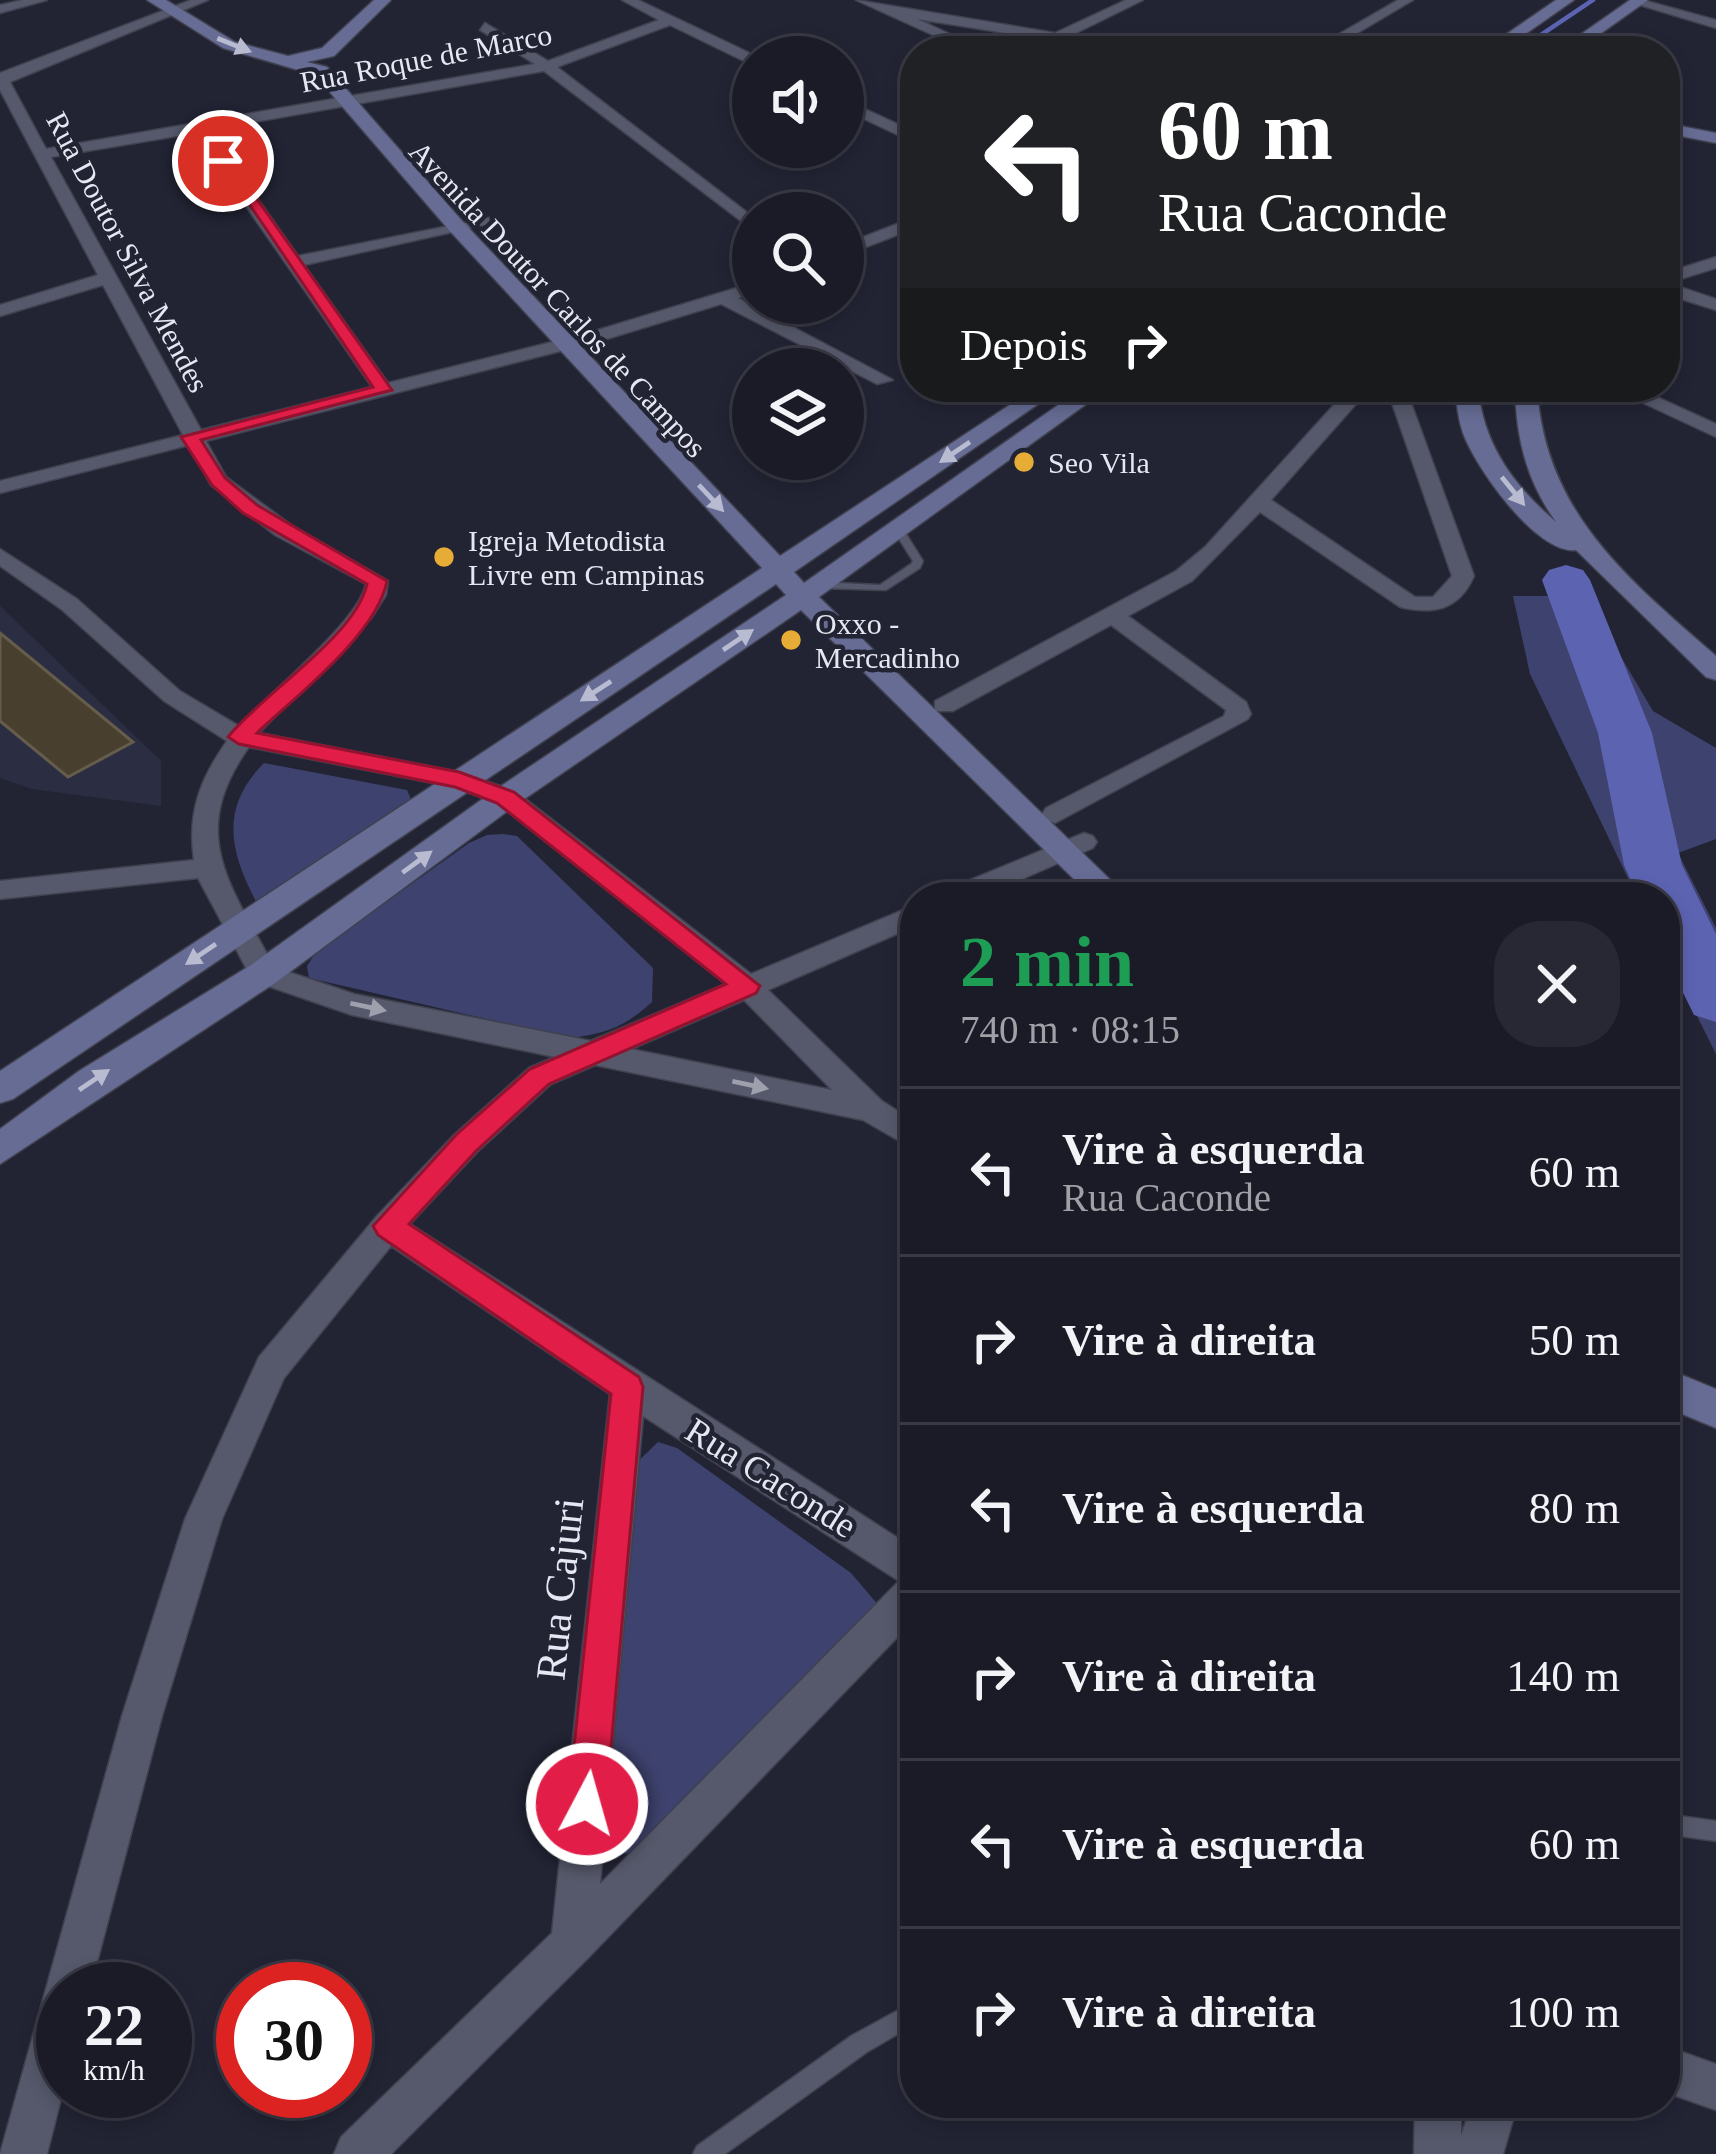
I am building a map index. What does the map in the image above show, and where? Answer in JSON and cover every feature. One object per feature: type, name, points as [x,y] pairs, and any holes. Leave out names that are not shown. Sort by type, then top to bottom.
[{"type":"main road","points":[[155,0],[229,46],[287,61],[319,57],[337,46],[383,0]]},
{"type":"main road","points":[[1512,36],[1566,0]]},
{"type":"main road","points":[[1586,36],[1638,1]]},
{"type":"main road","name":"Avenida Doutor Carlos de Campos","points":[[337,46],[341,64],[363,100],[456,226],[566,344],[788,565]]},
{"type":"main road","name":"Avenida Doutor Carlos de Campos","points":[[287,61],[321,71],[363,100],[594,337],[810,590],[1076,846],[1121,882]]},
{"type":"main road","points":[[1680,131],[1716,138]]},
{"type":"main road","points":[[0,1089],[1030,402]]},
{"type":"main road","points":[[0,1149],[92,1081],[263,974],[506,797],[898,531],[1078,402]]},
{"type":"main road","points":[[1468,402],[1477,437],[1519,502],[1612,574]]},
{"type":"main road","points":[[1526,402],[1525,420],[1552,499],[1612,574],[1713,673]]},
{"type":"main road","points":[[994,427],[1025,441]]},
{"type":"main road","name":"Avenida Doutor Carlos de Campos","points":[[810,590],[944,706],[1055,814],[1101,882]]},
{"type":"main road","points":[[1680,1369],[1716,1385]]},
{"type":"main road","points":[[1680,1393],[1716,1408]]},
{"type":"street","points":[[0,9],[41,0]]},
{"type":"street","points":[[1,79],[202,0]]},
{"type":"street","points":[[628,0],[732,50]]},
{"type":"street","points":[[862,0],[946,36]]},
{"type":"street","points":[[1059,36],[1137,0]]},
{"type":"street","points":[[1343,36],[1407,0]]},
{"type":"street","points":[[1638,1],[1716,24]]},
{"type":"street","points":[[886,10],[1043,36]]},
{"type":"street","name":"Rua Roque de Marco","points":[[44,154],[547,66],[672,20]]},
{"type":"street","points":[[485,27],[547,66],[732,210]]},
{"type":"street","name":"Rua Doutor Silva Mendes","points":[[1,79],[110,277],[190,437],[218,481],[250,509],[377,581],[373,601],[323,659],[239,737]]},
{"type":"street","points":[[864,113],[900,131]]},
{"type":"street","points":[[200,128],[383,390]]},
{"type":"street","points":[[292,262],[483,220]]},
{"type":"street","points":[[864,243],[900,228]]},
{"type":"street","points":[[1680,277],[1716,262]]},
{"type":"street","points":[[0,311],[110,277]]},
{"type":"street","points":[[1680,289],[1716,304]]},
{"type":"street","points":[[0,487],[594,337],[732,296]]},
{"type":"street","points":[[725,299],[884,380]]},
{"type":"street","points":[[944,706],[1184,576],[1213,552],[1346,402]]},
{"type":"street","points":[[1256,500],[1408,602],[1425,607],[1446,602],[1457,593],[1462,576],[1401,402]]},
{"type":"street","points":[[1658,402],[1716,431]]},
{"type":"street","points":[[0,556],[69,604],[172,696],[239,737],[459,780],[506,797],[747,986],[871,1110],[900,1128]]},
{"type":"street","points":[[1055,814],[1214,732],[1239,714],[1237,707],[1112,614]]},
{"type":"street","points":[[239,737],[207,799],[204,841],[208,868],[263,974],[352,1004],[871,1110]]},
{"type":"street","points":[[991,882],[1076,846]]},
{"type":"street","points":[[0,890],[208,868]]},
{"type":"street","points":[[75,1962],[142,1716],[204,1519],[271,1368],[388,1226],[466,1143],[539,1076],[900,920]]},
{"type":"street","name":"Rua Caconde","points":[[388,1226],[900,1560]]},
{"type":"street","name":"Rua Cajuri","points":[[573,1943],[628,1387]]},
{"type":"street","points":[[358,2154],[573,1943],[900,1607]]},
{"type":"street","points":[[1680,2074],[1716,2087]]},
{"type":"street","points":[[22,2154],[36,2103]]},
{"type":"street","points":[[1438,2118],[1438,2154]]},
{"type":"street","points":[[1479,2154],[1490,2118]]},
{"type":"lane","points":[[1680,1827],[1716,1831]]},
{"type":"lane","points":[[705,2154],[900,2021]]},
{"type":"shaded area","points":[[1513,596],[1585,596],[1653,711],[1716,748],[1716,839],[1678,853],[1716,928],[1716,1054],[1680,982],[1680,882],[1630,882],[1530,674]]},
{"type":"shaded area","points":[[0,606],[161,761],[161,806],[32,789],[0,778]]},
{"type":"shaded area","points":[[264,763],[407,790],[413,804],[260,909],[236,852],[234,816],[239,798]]},
{"type":"shaded area","points":[[503,834],[517,836],[653,968],[652,1002],[633,1018],[614,1028],[569,1038],[309,978],[307,966],[316,952],[469,843]]},
{"type":"shaded area","points":[[658,1442],[677,1448],[851,1573],[880,1607],[643,1849],[618,1856],[600,1845],[630,1469]]},
{"type":"building","points":[[0,633],[133,742],[68,777],[0,721]]},
{"type":"waterway","points":[[1539,36],[1593,0]]},
{"type":"waterway","points":[[1566,580],[1625,733],[1653,865],[1661,882]]},
{"type":"waterway","points":[[1680,922],[1716,998]]},
{"type":"place","name":"Seo Vila","points":[[1024,462]]},
{"type":"place","name":"Igreja Metodista Livre em Campinas","points":[[444,557]]},
{"type":"place","name":"Oxxo - Mercadinho","points":[[791,640]]},
{"type":"route","points":[[223,161],[383,390],[190,437],[218,481],[250,509],[377,581],[373,601],[323,659],[239,737],[459,780],[506,797],[747,986],[539,1076],[466,1143],[388,1226],[628,1387],[587,1804]]}]
